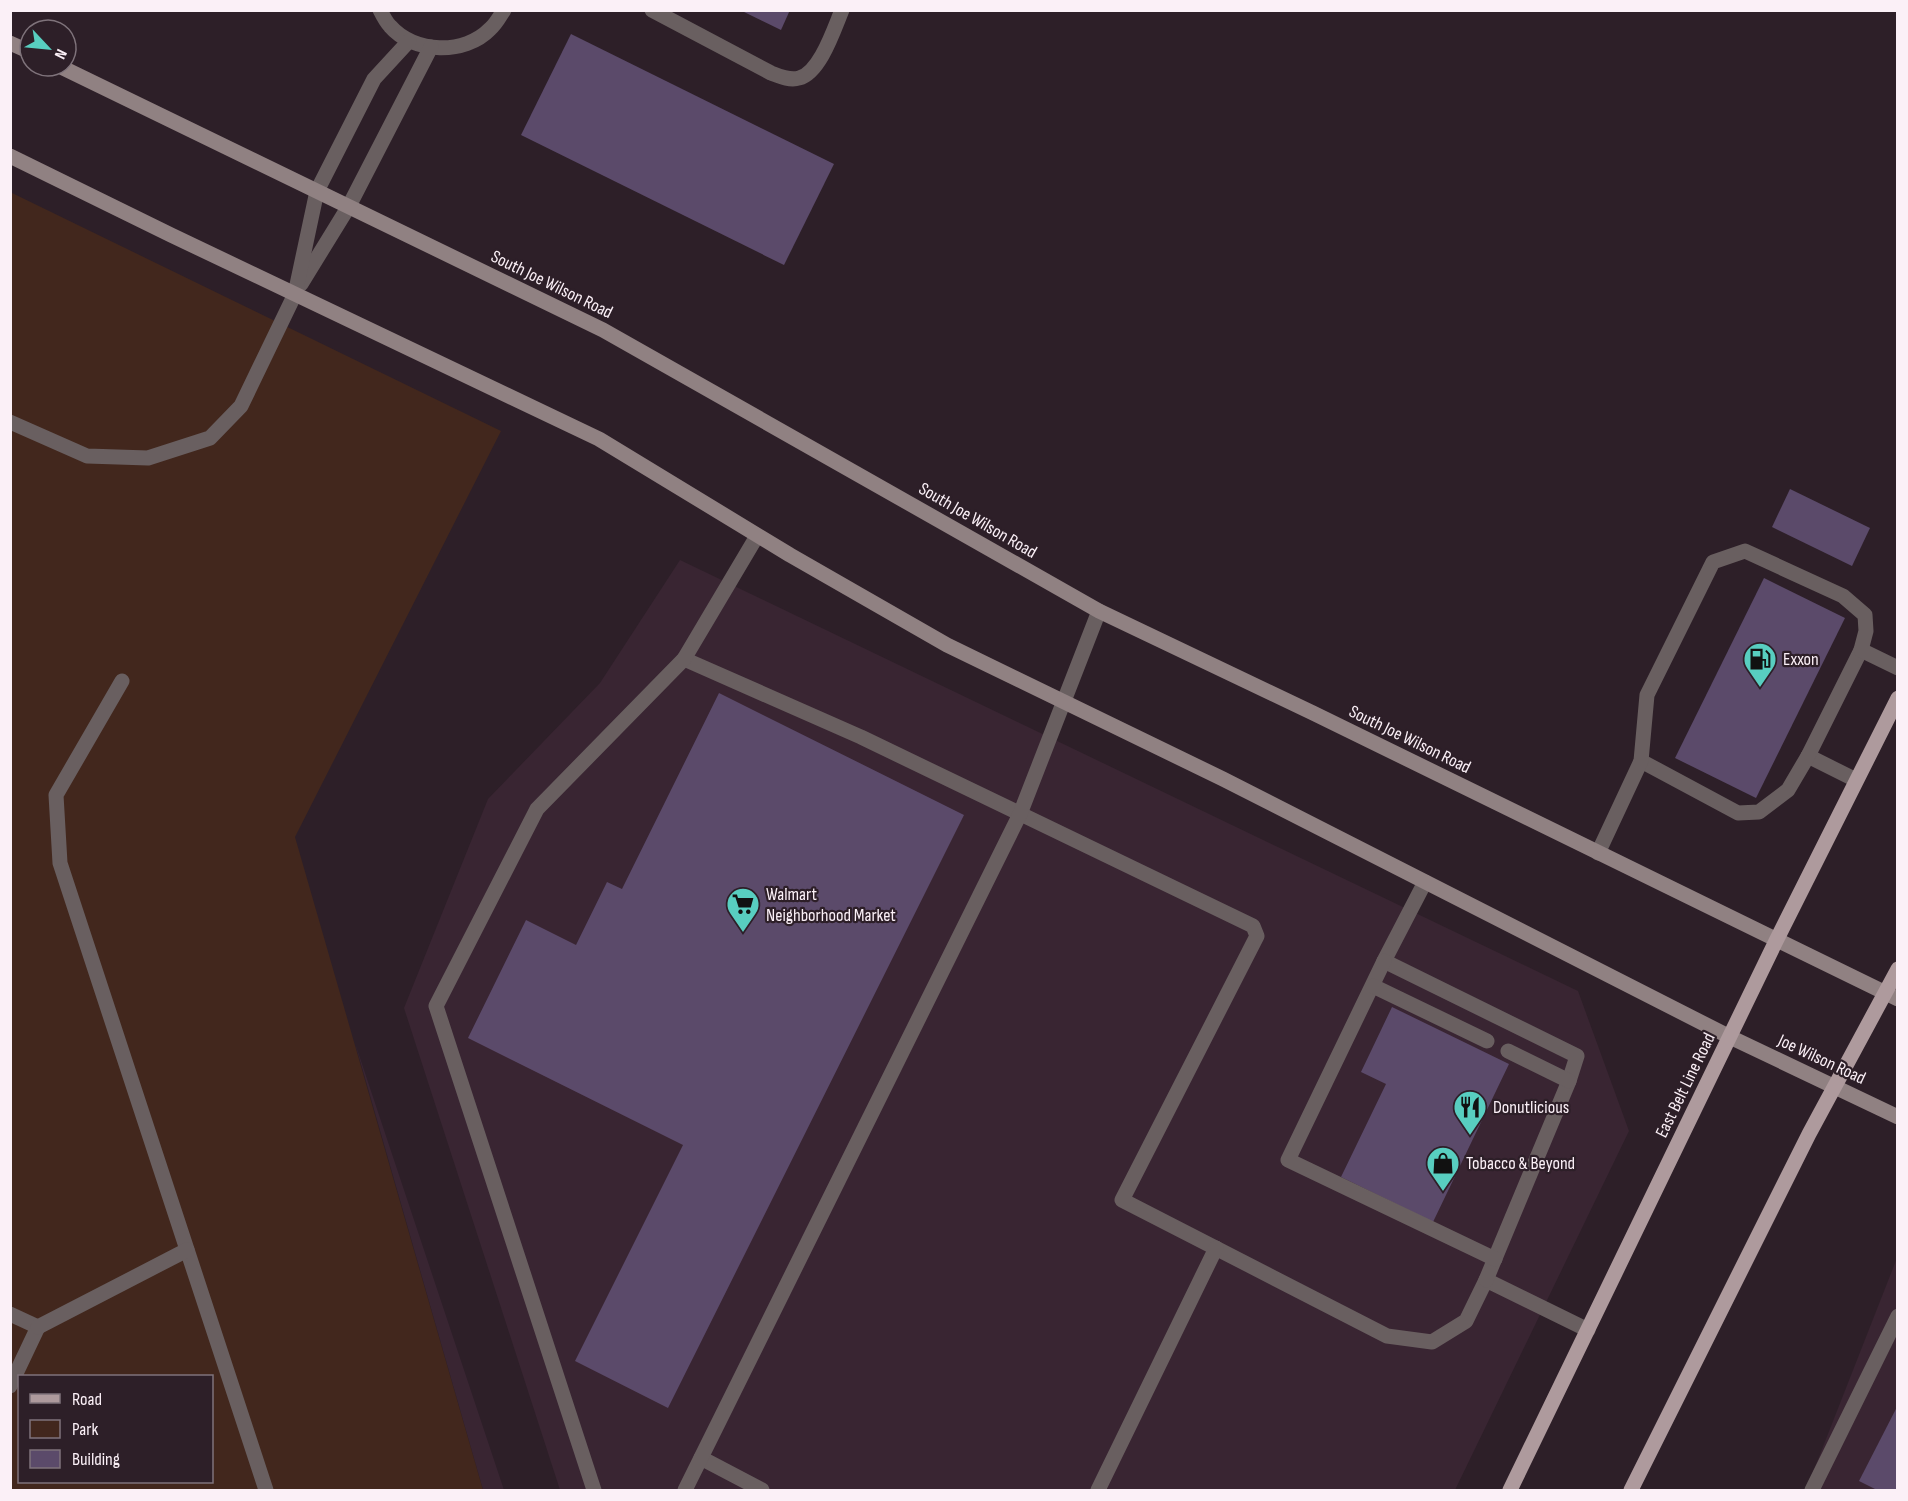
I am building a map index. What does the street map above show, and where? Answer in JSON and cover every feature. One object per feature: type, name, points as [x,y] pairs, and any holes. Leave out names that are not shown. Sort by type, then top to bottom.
[{"type":"main road","name":"South Joe Wilson Road","points":[[78,75],[603,330],[1099,611],[1892,996]]},
{"type":"main road","points":[[10,156],[599,439],[757,536],[947,645],[1223,779],[1730,1037]]},
{"type":"main road","name":"East Belt Line Road","points":[[1510,1491],[1776,941],[1898,698]]},
{"type":"main road","points":[[1631,1491],[1834,1086],[1892,996],[1898,969]]},
{"type":"main road","name":"Joe Wilson Road","points":[[1730,1037],[1898,1117]]},
{"type":"street","points":[[380,10],[390,27],[409,41],[440,49],[466,44],[490,30],[504,10]]},
{"type":"street","points":[[652,10],[771,73],[786,78],[800,78],[816,67],[842,10]]},
{"type":"street","points":[[295,294],[317,191],[374,79],[409,41]]},
{"type":"street","points":[[10,422],[87,456],[148,458],[210,438],[242,406],[295,294],[349,206],[431,47]]},
{"type":"street","points":[[594,1491],[436,1006],[537,809],[684,659],[757,536]]},
{"type":"street","points":[[1598,853],[1641,761],[1647,695],[1713,562],[1745,551],[1843,596],[1866,615],[1866,631],[1861,650],[1808,756],[1788,790],[1759,812],[1738,813],[1641,761]]},
{"type":"street","points":[[685,1491],[1020,814],[1099,611]]},
{"type":"street","points":[[1861,650],[1898,668]]},
{"type":"street","points":[[684,659],[861,738],[1253,926],[1257,936],[1122,1200],[1387,1336],[1432,1342],[1466,1321],[1486,1281],[1569,1081],[1576,1056],[1384,961]]},
{"type":"street","points":[[122,681],[56,795],[60,863],[266,1491]]},
{"type":"street","points":[[1808,756],[1857,780]]},
{"type":"street","points":[[1425,882],[1384,961],[1288,1160],[1495,1259]]},
{"type":"street","points":[[1373,986],[1487,1041]]},
{"type":"street","points":[[1508,1052],[1569,1081]]},
{"type":"street","points":[[1098,1491],[1216,1248]]},
{"type":"street","points":[[10,1386],[38,1327],[187,1250]]},
{"type":"street","points":[[1486,1281],[1588,1330]]},
{"type":"street","points":[[10,1314],[38,1327]]},
{"type":"street","points":[[1812,1491],[1898,1316]]},
{"type":"street","points":[[701,1458],[762,1491]]},
{"type":"shaded area","points":[[680,560],[1578,991],[1629,1131],[1455,1490],[560,1490],[404,1008],[488,799],[600,683]]},
{"type":"shaded area","points":[[355,1043],[504,1490],[483,1490]]},
{"type":"shaded area","points":[[1897,1258],[1897,1490],[1806,1490]]},
{"type":"green space","points":[[10,192],[501,431],[295,837],[483,1490],[11,1490]]},
{"type":"building","points":[[740,10],[790,10],[781,30]]},
{"type":"building","points":[[571,34],[834,164],[784,265],[521,135]]},
{"type":"building","points":[[1790,489],[1870,528],[1852,566],[1772,527]]},
{"type":"building","name":"Exxon","points":[[1764,578],[1845,618],[1756,798],[1675,758]]},
{"type":"building","name":"Walmart Neighborhood Market","points":[[719,693],[964,815],[668,1408],[575,1361],[683,1145],[468,1038],[526,920],[576,945],[607,882],[622,889]]},
{"type":"building","points":[[1392,1007],[1509,1064],[1433,1222],[1341,1177],[1386,1084],[1361,1072]]},
{"type":"building","points":[[1898,1405],[1898,1490],[1877,1490],[1859,1481]]},
{"type":"place","name":"Exxon","points":[[1760,688]]},
{"type":"place","name":"Walmart Neighborhood Market","points":[[743,933]]},
{"type":"place","name":"Donutlicious","points":[[1470,1136]]},
{"type":"place","name":"Tobacco & Beyond","points":[[1443,1192]]}]
